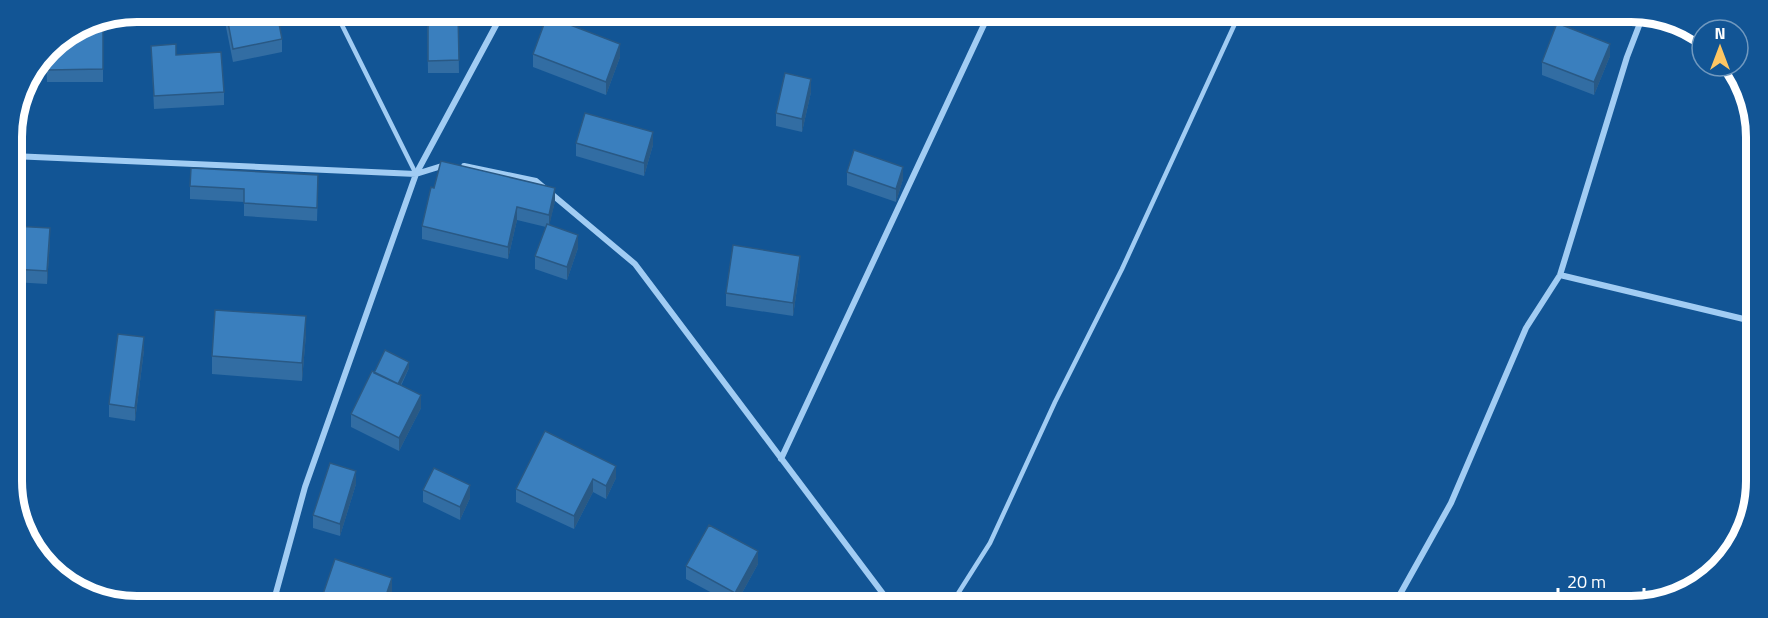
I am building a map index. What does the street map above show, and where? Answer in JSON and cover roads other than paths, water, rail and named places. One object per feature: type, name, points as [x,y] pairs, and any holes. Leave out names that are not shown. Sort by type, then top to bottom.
[{"type":"street","points":[[274,596],[304,488],[416,174],[498,22]]},
{"type":"street","points":[[781,459],[985,22]]},
{"type":"street","points":[[1399,595],[1451,502],[1526,328],[1560,276],[1627,57],[1640,23]]},
{"type":"street","points":[[23,156],[416,174],[448,163]]},
{"type":"street","points":[[459,166],[536,181],[635,264],[884,596]]},
{"type":"street","points":[[1560,276],[1746,320]]},
{"type":"lane","points":[[340,22],[416,174]]},
{"type":"lane","points":[[957,595],[990,543],[1055,402],[1122,269],[1236,22]]}]
